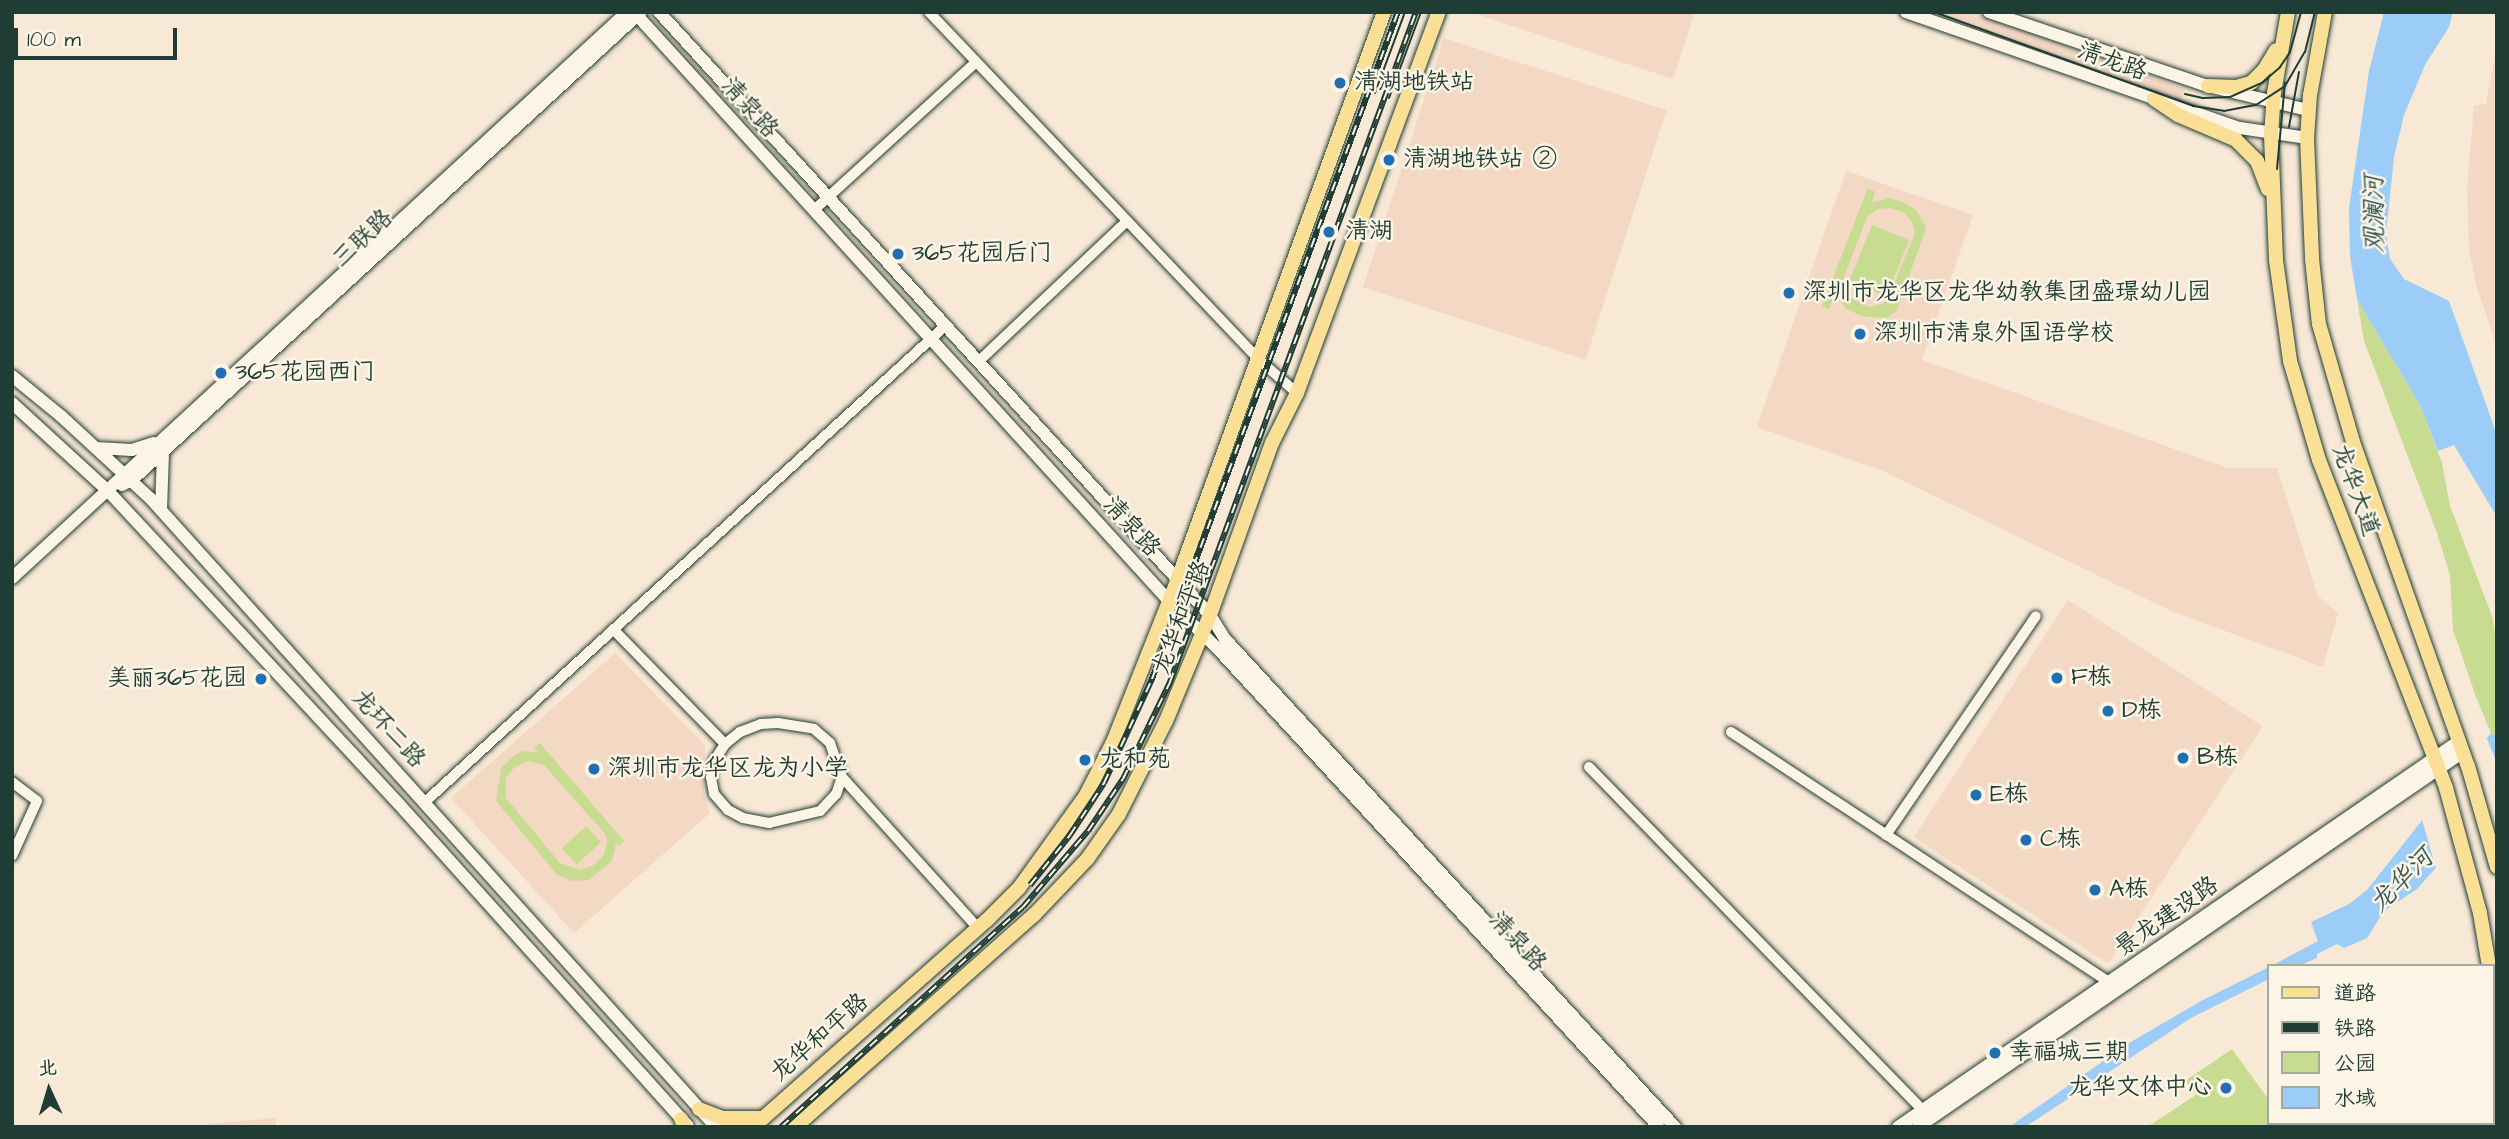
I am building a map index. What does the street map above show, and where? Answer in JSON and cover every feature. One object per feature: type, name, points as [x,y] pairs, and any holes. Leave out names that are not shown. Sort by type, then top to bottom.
[{"type":"main road","name":"清泉路","points":[[659,12],[1210,615],[1234,649],[1675,1127]]},
{"type":"main road","name":"龙华和平路","points":[[758,1122],[978,928],[1019,888],[1086,795],[1113,742],[1177,581],[1384,12]]},
{"type":"main road","name":"龙华和平路","points":[[795,1127],[1034,915],[1088,858],[1119,814],[1138,779],[1210,615],[1272,443],[1297,393],[1438,12]]},
{"type":"main road","name":"清龙路","points":[[1906,12],[2154,99],[2271,135],[2307,138]]},
{"type":"main road","name":"清龙路","points":[[1989,12],[2208,86],[2308,110]]},
{"type":"main road","name":"龙华大道","points":[[2288,12],[2272,103],[2271,135],[2281,310],[2301,398],[2324,473],[2446,788],[2470,872],[2489,964]]},
{"type":"main road","name":"龙华大道","points":[[2325,12],[2308,110],[2307,138],[2312,259],[2323,344],[2353,442],[2463,753],[2496,862]]},
{"type":"main road","name":"清泉路","points":[[635,13],[1169,601],[1659,1127]]},
{"type":"main road","name":"三联路","points":[[12,578],[128,477],[635,13]]},
{"type":"main road","points":[[2208,86],[2236,88],[2256,80],[2274,56],[2285,29]]},
{"type":"main road","points":[[2154,99],[2178,115],[2229,135],[2243,146],[2262,170],[2274,209]]},
{"type":"main road","name":"龙环二路","points":[[12,376],[96,448],[161,510],[716,1127]]},
{"type":"main road","name":"龙环二路","points":[[12,404],[109,492],[398,803],[685,1124]]},
{"type":"main road","points":[[96,448],[132,450],[162,446],[161,510]]},
{"type":"main road","name":"景龙建设路","points":[[1918,1127],[1926,1115],[2109,982],[2436,764],[2463,753]]},
{"type":"main road","name":"景龙建设路","points":[[1898,1127],[1926,1115],[2436,764]]},
{"type":"main road","points":[[699,1108],[723,1118],[758,1122]]},
{"type":"street","points":[[929,12],[1256,358],[1297,393]]},
{"type":"street","points":[[814,210],[976,62]]},
{"type":"street","points":[[978,362],[1127,221]]},
{"type":"street","points":[[425,802],[945,326]]},
{"type":"street","points":[[1886,835],[2036,616]]},
{"type":"street","points":[[614,630],[725,744]]},
{"type":"street","points":[[842,777],[836,794],[820,811],[769,823],[743,818],[728,810],[715,794],[711,778],[714,761],[725,744],[740,732],[761,724],[798,724],[814,729],[830,743],[842,777],[978,928]]},
{"type":"street","points":[[1731,732],[2109,982]]},
{"type":"street","points":[[1589,767],[1926,1115]]},
{"type":"street","points":[[12,782],[37,801],[12,856]]},
{"type":"shaded area","points":[[1470,12],[1695,12],[1673,79]]},
{"type":"shaded area","points":[[1922,12],[1974,12],[2185,89],[2180,103]]},
{"type":"shaded area","points":[[1444,38],[1667,110],[1586,359],[1363,287]]},
{"type":"shaded area","points":[[2497,46],[2497,347],[2476,285],[2469,248],[2467,188],[2474,106],[2486,104]]},
{"type":"shaded area","points":[[1846,171],[1973,215],[1922,360],[2228,468],[2277,468],[2318,596],[2338,613],[2323,667],[2171,611],[1883,471],[1757,427]]},
{"type":"shaded area","points":[[2068,600],[2263,726],[2108,964],[1914,837]]},
{"type":"shaded area","name":"深圳市龙华区龙为小学","points":[[615,653],[705,745],[704,794],[710,813],[574,933],[451,798]]},
{"type":"shaded area","points":[[276,1118],[276,1127],[194,1127],[194,1125]]},
{"type":"green space","points":[[1868,188],[1875,192],[1872,203],[1890,198],[1916,210],[1926,228],[1897,310],[1889,317],[1861,316],[1845,308],[1836,293],[1829,309],[1822,306]],"holes":[[[1891,208],[1905,213],[1912,222],[1915,233],[1888,299],[1882,304],[1869,307],[1850,298],[1844,288],[1844,277],[1867,217],[1877,209]]]},
{"type":"green space","points":[[1872,225],[1909,240],[1886,297],[1849,282]]},
{"type":"green space","points":[[2357,299],[2421,407],[2442,463],[2450,506],[2492,616],[2497,644],[2497,738],[2491,733],[2476,697],[2453,630],[2450,575],[2437,533],[2364,341]]},
{"type":"green space","points":[[540,743],[624,841],[619,846],[616,843],[612,861],[589,880],[572,881],[557,875],[496,801],[501,768],[515,755],[524,751],[538,753],[534,748]],"holes":[[[528,761],[544,765],[605,834],[607,841],[604,855],[594,865],[580,870],[560,863],[506,798],[506,778],[514,768]]]},
{"type":"green space","points":[[586,826],[601,842],[577,865],[562,849]]},
{"type":"green space","name":"龙华文体中心","points":[[2232,1049],[2268,1099],[2268,1125],[2289,1127],[2147,1127],[2196,1095],[2185,1081]]},
{"type":"water","name":"观澜河","points":[[2384,12],[2453,12],[2449,27],[2425,65],[2404,115],[2394,157],[2386,234],[2390,259],[2404,279],[2449,301],[2497,435],[2497,517],[2454,445],[2438,451],[2421,407],[2357,299],[2350,256],[2349,208],[2369,71]]},
{"type":"water","name":"龙华河","points":[[2491,733],[2497,738],[2497,799],[2417,889],[2384,911],[2367,938],[2344,948],[2337,944],[2303,964],[2275,964],[2318,941],[2311,922],[2349,904],[2367,890]]},
{"type":"water","points":[[2268,968],[2268,980],[2191,1018],[2025,1127],[2009,1127],[2129,1043],[2201,1001]]},
{"type":"pier","points":[[2485,734],[2497,763],[2497,804],[2437,873],[2421,816]]},
{"type":"tram line","points":[[1375,93],[1405,12]]},
{"type":"tram line","points":[[1389,98],[1421,12]]},
{"type":"tram line","points":[[1934,12],[2193,106],[2224,111],[2256,105],[2285,86],[2305,52],[2315,12]]},
{"type":"tram line","points":[[2185,94],[2203,98],[2230,97],[2263,82],[2280,67],[2290,52],[2301,12]]},
{"type":"tram line","points":[[2289,127],[2299,72]]},
{"type":"tram line","points":[[2277,169],[2285,82]]},
{"type":"railway","points":[[1030,885],[1070,835],[1104,783],[1152,679],[1398,12]]},
{"type":"railway","points":[[781,1127],[1023,907],[1088,831],[1123,779],[1170,682],[1416,12]]},
{"type":"place","name":"清湖地铁站","points":[[1340,83]]},
{"type":"place","name":"清湖地铁站 ②","points":[[1389,160]]},
{"type":"place","name":"清湖","points":[[1329,232]]},
{"type":"place","name":"365花园后门","points":[[898,254]]},
{"type":"place","name":"深圳市龙华区龙华幼教集团盛璟幼儿园","points":[[1789,293]]},
{"type":"place","name":"深圳市清泉外国语学校","points":[[1860,334]]},
{"type":"place","name":"365花园西门","points":[[221,373]]},
{"type":"place","name":"F栋","points":[[2057,678]]},
{"type":"place","name":"美丽365花园","points":[[261,679]]},
{"type":"place","name":"D栋","points":[[2108,711]]},
{"type":"place","name":"B栋","points":[[2183,758]]},
{"type":"place","name":"龙和苑","points":[[1085,760]]},
{"type":"place","name":"深圳市龙华区龙为小学","points":[[594,769]]},
{"type":"place","name":"E栋","points":[[1976,795]]},
{"type":"place","name":"C栋","points":[[2026,840]]},
{"type":"place","name":"A栋","points":[[2095,890]]},
{"type":"place","name":"幸福城三期","points":[[1995,1053]]},
{"type":"place","name":"龙华文体中心","points":[[2226,1088]]}]
